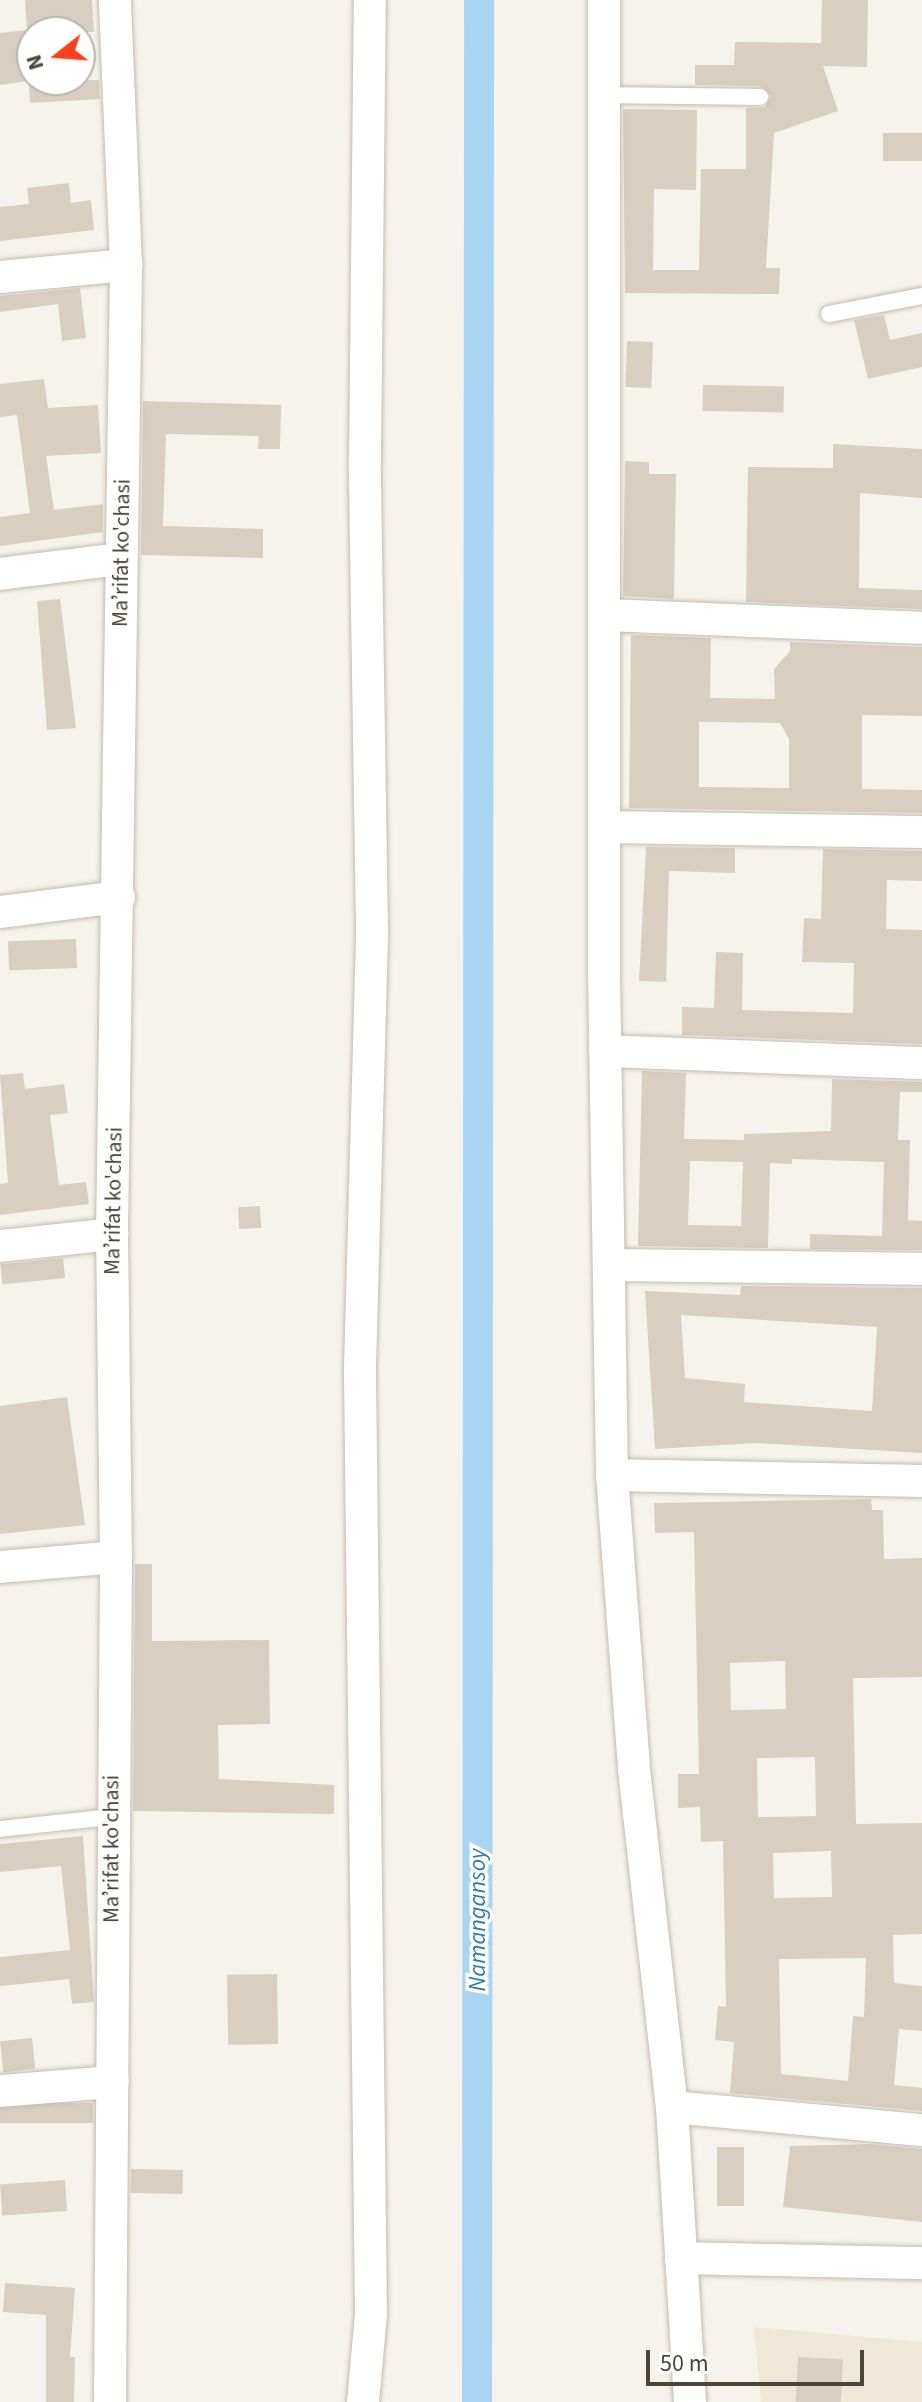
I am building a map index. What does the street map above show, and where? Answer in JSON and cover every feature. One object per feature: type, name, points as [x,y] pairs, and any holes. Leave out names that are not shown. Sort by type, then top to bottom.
[{"type":"street","name":"Maʼrifat ko'chasi","points":[[110,2402],[113,2082],[110,1817],[116,1557],[112,1234],[126,265],[115,0]]},
{"type":"street","points":[[363,2402],[371,2314],[360,1367],[372,928],[365,460],[370,0]]},
{"type":"street","points":[[604,0],[605,1051],[612,1475],[634,1769],[672,2107],[690,2402]]},
{"type":"street","points":[[0,277],[126,265]]},
{"type":"street","points":[[0,574],[121,559]]},
{"type":"street","points":[[604,615],[922,628]]},
{"type":"street","points":[[604,827],[922,832]]},
{"type":"street","points":[[0,912],[119,897]]},
{"type":"street","points":[[605,1051],[922,1063]]},
{"type":"street","points":[[0,1246],[112,1234]]},
{"type":"street","points":[[609,1265],[922,1269]]},
{"type":"street","points":[[612,1475],[922,1481]]},
{"type":"street","points":[[0,1567],[116,1557]]},
{"type":"street","points":[[0,2091],[113,2082]]},
{"type":"street","points":[[672,2107],[922,2130]]},
{"type":"street","points":[[681,2258],[922,2263]]},
{"type":"lane","points":[[604,95],[760,97]]},
{"type":"lane","points":[[829,314],[922,296]]},
{"type":"lane","points":[[0,1829],[110,1817]]},
{"type":"shaded area","points":[[754,2327],[922,2342],[922,2402],[761,2402]]},
{"type":"building","points":[[25,0],[92,0],[93,16],[26,16]]},
{"type":"building","points":[[822,0],[868,0],[867,67],[823,66],[838,111],[774,133],[766,268],[780,268],[779,294],[625,293],[623,109],[697,110],[696,190],[654,189],[653,270],[699,270],[701,169],[746,169],[746,108],[765,107],[771,96],[760,86],[695,85],[695,65],[734,65],[735,42],[821,43]]},
{"type":"building","points":[[16,31],[16,83],[0,85],[0,33]]},
{"type":"building","points":[[96,80],[99,80],[100,99],[30,103],[30,96],[96,96]]},
{"type":"building","points":[[883,133],[922,133],[922,161],[883,161]]},
{"type":"building","points":[[69,183],[71,203],[91,200],[94,230],[0,241],[0,207],[29,204],[27,188]]},
{"type":"building","points":[[80,288],[86,338],[62,341],[58,304],[0,312],[0,296]]},
{"type":"building","points":[[884,315],[890,340],[922,333],[922,367],[868,379],[854,320]]},
{"type":"building","points":[[627,341],[653,342],[651,388],[625,387]]},
{"type":"building","points":[[44,379],[48,408],[98,405],[101,453],[46,456],[54,510],[103,504],[103,532],[0,546],[0,517],[30,513],[17,415],[0,417],[0,384]]},
{"type":"building","points":[[703,385],[784,386],[784,412],[703,411]]},
{"type":"building","points":[[143,401],[281,405],[280,449],[258,449],[259,436],[166,434],[163,526],[263,529],[263,558],[141,555]]},
{"type":"building","points":[[833,444],[922,449],[922,498],[860,493],[859,588],[922,590],[922,609],[746,602],[748,467],[833,468]]},
{"type":"building","points":[[625,461],[649,462],[649,474],[676,474],[674,599],[623,596]]},
{"type":"building","points":[[60,599],[76,728],[47,730],[37,601]]},
{"type":"building","points":[[631,635],[711,638],[710,698],[775,699],[774,669],[790,651],[790,642],[922,647],[922,716],[862,715],[862,789],[922,790],[922,813],[629,808]],"holes":[[[699,722],[780,723],[789,739],[789,788],[699,787]]]},
{"type":"building","points":[[646,847],[735,848],[735,873],[669,871],[666,982],[639,981]]},
{"type":"building","points":[[823,849],[922,851],[922,881],[887,880],[886,929],[922,930],[922,1044],[682,1035],[682,1007],[714,1008],[716,952],[743,953],[742,1010],[853,1013],[854,963],[802,962],[804,918],[821,919]]},
{"type":"building","points":[[76,939],[77,968],[9,970],[8,941]]},
{"type":"building","points":[[642,1071],[686,1073],[684,1139],[744,1140],[744,1134],[831,1131],[832,1079],[922,1082],[922,1092],[900,1092],[898,1140],[910,1140],[908,1220],[922,1221],[922,1250],[810,1249],[810,1234],[882,1236],[884,1162],[792,1159],[792,1164],[770,1163],[768,1248],[638,1246]],"holes":[[[690,1161],[743,1162],[741,1226],[688,1225]]]},
{"type":"building","points":[[23,1073],[25,1089],[64,1084],[68,1113],[50,1115],[59,1185],[86,1182],[89,1204],[0,1215],[0,1184],[8,1183],[0,1075]]},
{"type":"building","points":[[260,1206],[261,1228],[239,1229],[238,1207]]},
{"type":"building","points":[[63,1258],[65,1278],[2,1284],[0,1265]]},
{"type":"building","points":[[741,1286],[922,1288],[922,1453],[757,1443],[655,1449],[645,1291],[740,1295]],"holes":[[[681,1315],[877,1327],[872,1411],[744,1402],[745,1384],[685,1378]]]},
{"type":"building","points":[[67,1397],[85,1525],[0,1534],[0,1406]]},
{"type":"building","points":[[871,1499],[872,1510],[883,1510],[884,1559],[922,1558],[922,1677],[853,1678],[856,1824],[922,1823],[922,1934],[893,1935],[894,1983],[922,1986],[922,2031],[899,2029],[894,2085],[922,2088],[922,2111],[730,2093],[734,2042],[715,2040],[718,2006],[726,2007],[723,1841],[701,1842],[700,1807],[678,1808],[678,1774],[699,1774],[694,1532],[655,1533],[654,1503]],"holes":[[[785,1661],[786,1709],[731,1710],[730,1663]],[[815,1757],[816,1816],[758,1817],[757,1758]],[[831,1851],[832,1897],[774,1898],[773,1853]],[[866,1958],[864,2017],[853,2016],[848,2081],[781,2074],[779,1959]]]},
{"type":"building","points":[[135,1564],[152,1564],[152,1641],[269,1640],[270,1724],[218,1725],[219,1779],[334,1785],[334,1814],[133,1811]]},
{"type":"building","points":[[83,1836],[94,2002],[72,2004],[69,1979],[0,1986],[0,1957],[70,1950],[61,1866],[0,1872],[0,1844]]},
{"type":"building","points":[[277,1974],[278,2044],[228,2045],[227,1975]]},
{"type":"building","points":[[32,2038],[35,2069],[3,2072],[0,2041]]},
{"type":"building","points":[[0,2103],[93,2103],[93,2123],[0,2123]]},
{"type":"building","points":[[870,2144],[922,2149],[922,2222],[783,2207],[790,2146]]},
{"type":"building","points":[[717,2147],[744,2147],[744,2206],[717,2206]]},
{"type":"building","points":[[131,2169],[183,2170],[183,2194],[131,2193]]},
{"type":"building","points":[[65,2180],[67,2211],[2,2215],[0,2185]]},
{"type":"building","points":[[5,2283],[75,2288],[70,2357],[75,2357],[74,2402],[46,2402],[46,2315],[3,2312]]},
{"type":"building","points":[[798,2357],[843,2359],[841,2402],[796,2402]]},
{"type":"waterway","name":"Namangansoy","points":[[477,2402],[479,0]]}]
